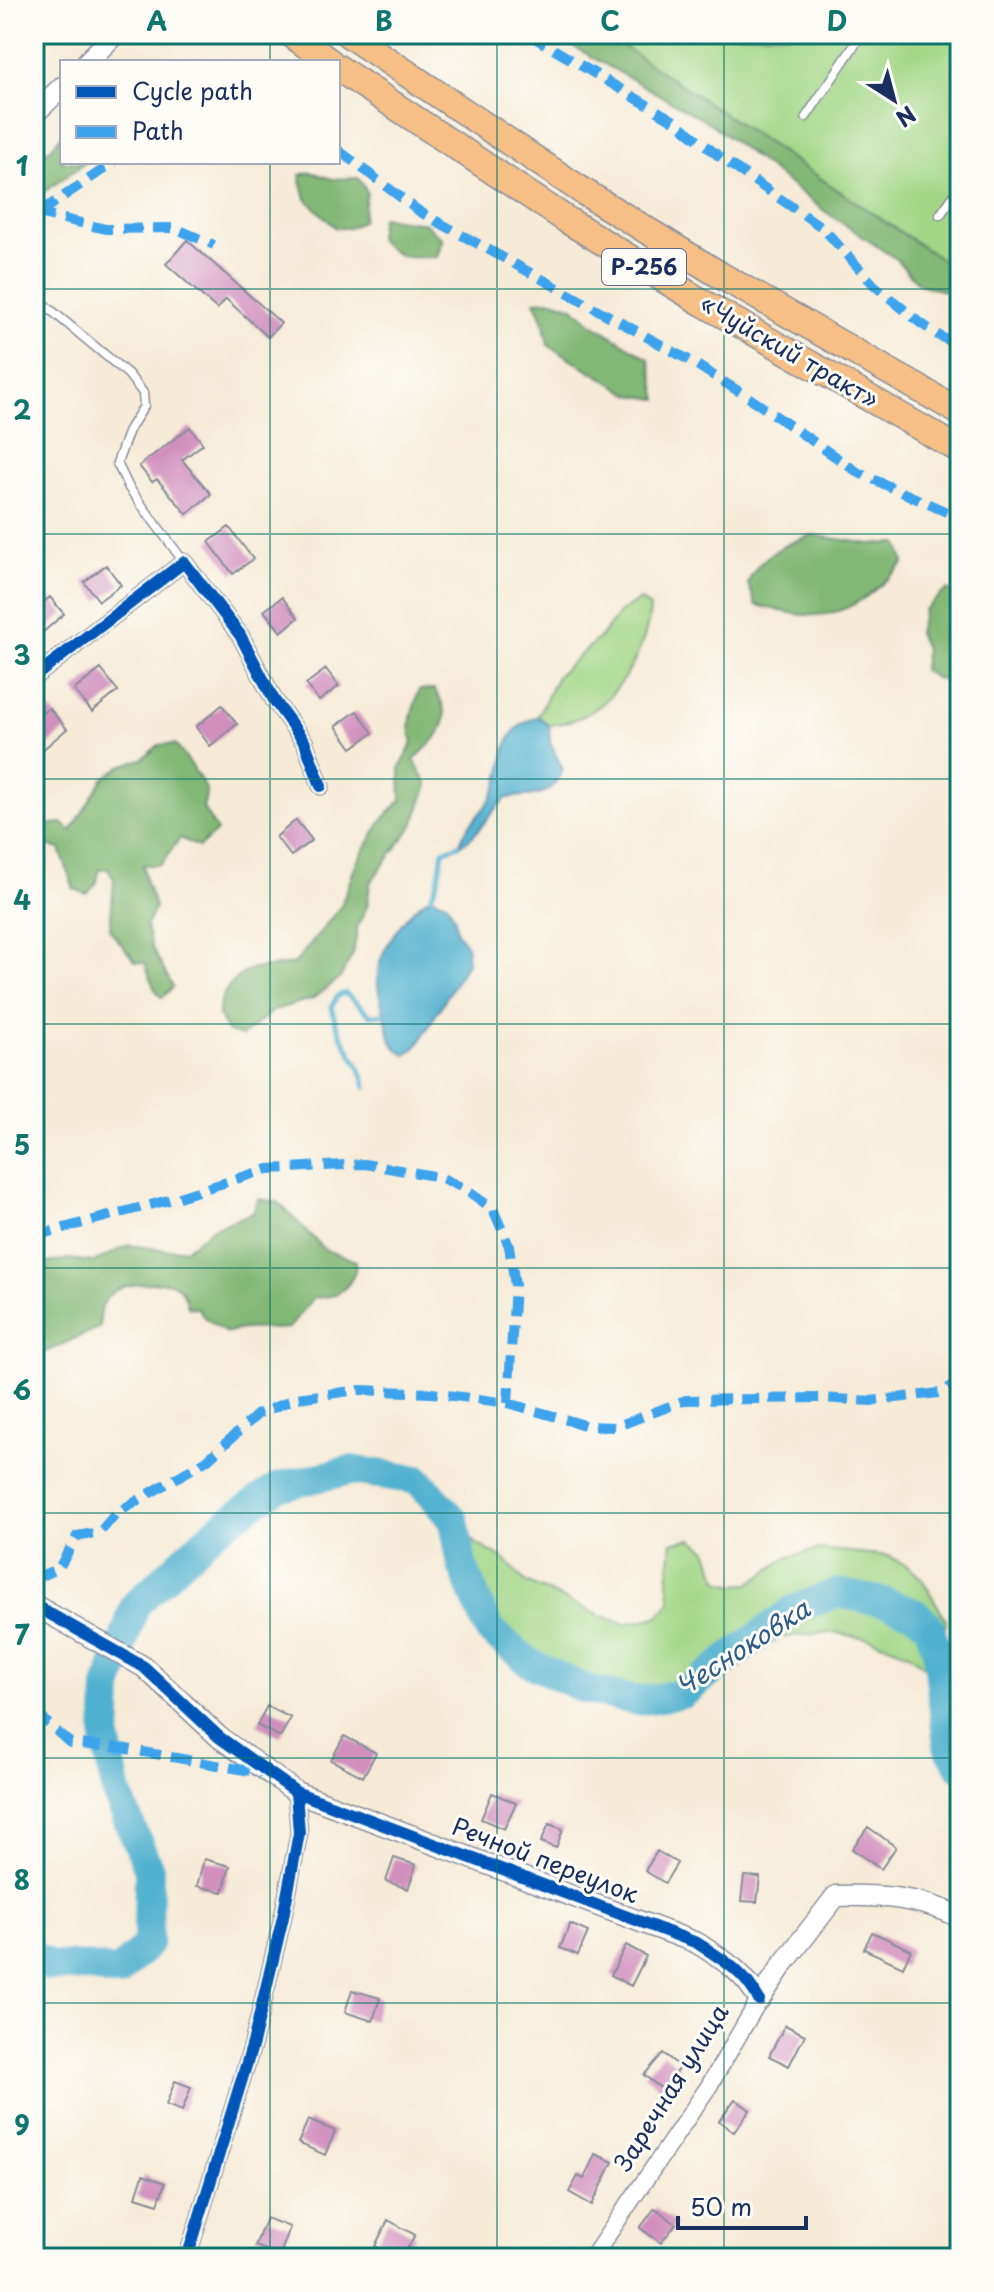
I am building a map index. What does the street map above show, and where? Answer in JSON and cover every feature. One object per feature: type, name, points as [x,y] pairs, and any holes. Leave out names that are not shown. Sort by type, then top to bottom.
[{"type":"highway","points":[[291,34],[327,60]]},
{"type":"highway","name":"«Чуйский тракт»","points":[[348,34],[584,192],[720,275],[960,412]]},
{"type":"highway","name":"«Чуйский тракт»","points":[[340,69],[580,229],[960,450]]},
{"type":"street","points":[[89,60],[115,34]]},
{"type":"street","points":[[34,114],[60,89]]},
{"type":"street","points":[[34,677],[184,562],[240,635],[274,700],[305,743],[321,786]]},
{"type":"street","name":"Речной переулок","points":[[34,1605],[144,1667],[219,1737],[296,1792],[697,1943],[735,1968],[751,1983],[759,2000]]},
{"type":"street","points":[[187,2258],[253,2043],[299,1833],[296,1792]]},
{"type":"street","name":"Заречная улица","points":[[592,2258],[709,2086],[759,2000],[836,1896],[884,1895],[939,1907],[960,1917]]},
{"type":"lane","points":[[806,117],[862,34]]},
{"type":"lane","points":[[940,215],[960,187]]},
{"type":"lane","points":[[34,296],[128,374],[143,393],[144,406],[129,430],[117,463],[129,488],[184,562]]},
{"type":"green space","points":[[551,34],[605,34],[960,272],[960,299],[919,284],[896,259],[826,212],[711,124]]},
{"type":"green space","points":[[605,34],[960,34],[960,272]]},
{"type":"green space","points":[[60,137],[60,164],[83,164],[34,199],[34,159],[49,150]]},
{"type":"green space","points":[[311,172],[332,179],[358,178],[367,192],[362,221],[349,228],[336,228],[306,199],[300,175]]},
{"type":"green space","points":[[381,217],[425,223],[443,239],[437,257],[411,257],[392,251],[378,238]]},
{"type":"green space","points":[[553,300],[573,307],[591,323],[649,359],[658,399],[631,395],[548,345],[543,319],[535,301]]},
{"type":"green space","points":[[812,535],[871,544],[898,543],[904,563],[861,600],[835,612],[806,615],[756,605],[748,584],[758,566],[783,547]]},
{"type":"green space","points":[[946,590],[960,594],[960,680],[956,683],[935,678],[923,670],[925,648],[918,633],[924,610]]},
{"type":"green space","points":[[640,600],[650,607],[648,622],[638,653],[620,683],[598,707],[585,715],[549,726],[538,716],[557,676],[603,634],[620,612]]},
{"type":"green space","points":[[434,689],[441,701],[445,720],[437,736],[414,760],[428,785],[413,825],[370,883],[367,907],[358,925],[353,954],[340,978],[312,999],[274,1010],[242,1036],[228,1032],[219,1008],[233,982],[251,970],[296,962],[341,906],[356,864],[382,820],[401,800],[400,768],[413,742],[411,722],[419,690]]},
{"type":"green space","points":[[175,744],[207,791],[203,808],[217,831],[199,847],[180,838],[161,865],[143,865],[155,907],[146,926],[152,948],[173,987],[162,998],[154,988],[145,963],[135,961],[110,930],[114,879],[108,869],[100,869],[96,884],[87,894],[74,889],[60,849],[40,843],[34,834],[43,825],[62,823],[71,831],[103,779],[121,766],[142,759],[159,745]]},
{"type":"green space","points":[[258,1199],[278,1202],[325,1250],[356,1261],[353,1277],[344,1289],[330,1296],[314,1297],[289,1328],[226,1333],[203,1316],[198,1308],[188,1307],[177,1286],[158,1282],[113,1292],[103,1305],[100,1327],[43,1353],[34,1346],[36,1265],[69,1259],[94,1262],[129,1245],[165,1250],[186,1249],[213,1228],[253,1213]]},
{"type":"green space","points":[[454,1520],[477,1544],[505,1560],[526,1582],[625,1624],[657,1617],[671,1602],[668,1583],[672,1542],[692,1539],[707,1550],[719,1581],[736,1585],[749,1584],[786,1558],[819,1549],[889,1556],[909,1567],[922,1579],[946,1620],[940,1679],[909,1654],[871,1639],[831,1632],[750,1641],[682,1694],[637,1701],[585,1689],[530,1663],[489,1630],[462,1565]]},
{"type":"water","points":[[538,716],[549,726],[550,742],[563,770],[558,780],[541,794],[507,798],[472,837],[459,845],[494,793],[509,740],[524,723]]},
{"type":"water","points":[[431,897],[447,903],[457,932],[467,946],[467,963],[417,1046],[406,1055],[396,1048],[390,1036],[378,971],[380,961],[398,929],[414,909]]},
{"type":"building","points":[[187,240],[281,323],[268,337],[226,299],[217,309],[166,264]]},
{"type":"building","points":[[190,427],[203,444],[182,460],[211,494],[187,514],[157,479],[152,482],[139,466]]},
{"type":"building","points":[[229,527],[253,559],[233,574],[209,542]]},
{"type":"building","points":[[106,565],[121,585],[99,601],[84,582]]},
{"type":"building","points":[[50,597],[64,614],[42,633],[34,624],[34,610]]},
{"type":"building","points":[[282,597],[298,618],[281,632],[264,611]]},
{"type":"building","points":[[101,669],[118,691],[92,712],[74,690]]},
{"type":"building","points":[[326,669],[339,686],[319,701],[306,684]]},
{"type":"building","points":[[222,705],[237,724],[210,746],[196,727]]},
{"type":"building","points":[[49,708],[67,729],[40,752],[34,745],[34,720]]},
{"type":"building","points":[[357,711],[373,733],[352,748],[336,726]]},
{"type":"building","points":[[296,820],[312,840],[291,856],[276,837]]},
{"type":"building","points":[[267,1706],[291,1718],[280,1737],[257,1725]]},
{"type":"building","points":[[344,1736],[376,1753],[363,1777],[331,1760]]},
{"type":"building","points":[[492,1793],[516,1803],[504,1829],[481,1819]]},
{"type":"building","points":[[549,1824],[563,1829],[556,1848],[541,1842]]},
{"type":"building","points":[[868,1827],[896,1847],[881,1869],[852,1849]]},
{"type":"building","points":[[657,1851],[677,1863],[665,1883],[645,1871]]},
{"type":"building","points":[[394,1858],[416,1865],[408,1889],[386,1881]]},
{"type":"building","points":[[204,1859],[230,1866],[223,1892],[197,1886]]},
{"type":"building","points":[[744,1876],[760,1877],[757,1902],[741,1901]]},
{"type":"building","points":[[570,1924],[588,1932],[578,1955],[560,1948]]},
{"type":"building","points":[[872,1932],[911,1950],[903,1967],[864,1949]]},
{"type":"building","points":[[626,1945],[646,1956],[631,1986],[611,1975]]},
{"type":"building","points":[[352,1990],[380,1998],[373,2021],[345,2012]]},
{"type":"building","points":[[785,2025],[805,2035],[789,2066],[769,2056]]},
{"type":"building","points":[[663,2053],[680,2067],[662,2089],[644,2075]]},
{"type":"building","points":[[175,2081],[191,2087],[182,2111],[166,2105]]},
{"type":"building","points":[[735,2099],[750,2110],[734,2132],[719,2121]]},
{"type":"building","points":[[308,2120],[335,2131],[325,2155],[298,2143]]},
{"type":"building","points":[[595,2154],[613,2162],[592,2205],[569,2192],[578,2176],[584,2179]]},
{"type":"building","points":[[143,2175],[165,2183],[158,2204],[136,2197]]},
{"type":"building","points":[[655,2208],[676,2224],[661,2243],[640,2228]]},
{"type":"building","points":[[266,2218],[290,2227],[280,2255],[255,2246]]},
{"type":"building","points":[[388,2220],[415,2235],[402,2258],[375,2246]]},
{"type":"waterway","points":[[431,897],[438,881],[443,851],[459,845]]},
{"type":"waterway","points":[[366,1087],[359,1066],[338,1028],[332,1006],[337,996],[345,993],[370,1015],[384,1014]]},
{"type":"waterway","name":"Чесноковка","points":[[34,1956],[50,1966],[84,1967],[118,1973],[148,1944],[149,1869],[117,1794],[106,1739],[108,1688],[135,1605],[217,1529],[278,1487],[351,1470],[418,1480],[454,1520],[462,1565],[489,1630],[530,1663],[585,1689],[637,1701],[682,1694],[793,1610],[837,1593],[888,1603],[915,1613],[928,1624],[937,1650],[948,1746],[960,1766]]},
{"type":"marked path","points":[[528,34],[676,122],[725,161],[823,228],[874,285],[919,322],[960,345]]},
{"type":"marked path","points":[[340,152],[420,212],[687,359],[859,473],[960,518]]},
{"type":"marked path","points":[[39,213],[111,164]]},
{"type":"marked path","points":[[34,212],[106,229],[175,228],[214,245]]},
{"type":"marked path","points":[[34,1236],[176,1198],[268,1169],[365,1164],[440,1177],[465,1189],[493,1209],[509,1246],[515,1285],[508,1403]]},
{"type":"marked path","points":[[34,1579],[59,1568],[77,1536],[100,1532],[116,1513],[207,1460],[258,1414],[297,1398],[359,1390],[431,1393],[508,1403],[588,1426],[615,1427],[686,1400],[820,1398],[871,1401],[939,1393],[960,1382]]},
{"type":"marked path","points":[[34,1711],[70,1743],[121,1748],[262,1773]]},
{"type":"cycle path","points":[[34,677],[184,562],[240,635],[274,700],[305,743],[321,786]]},
{"type":"cycle path","points":[[34,1605],[144,1667],[219,1737],[296,1792],[697,1943],[740,1974],[759,2000]]},
{"type":"cycle path","points":[[187,2258],[253,2043],[283,1917],[299,1833],[296,1792]]}]
